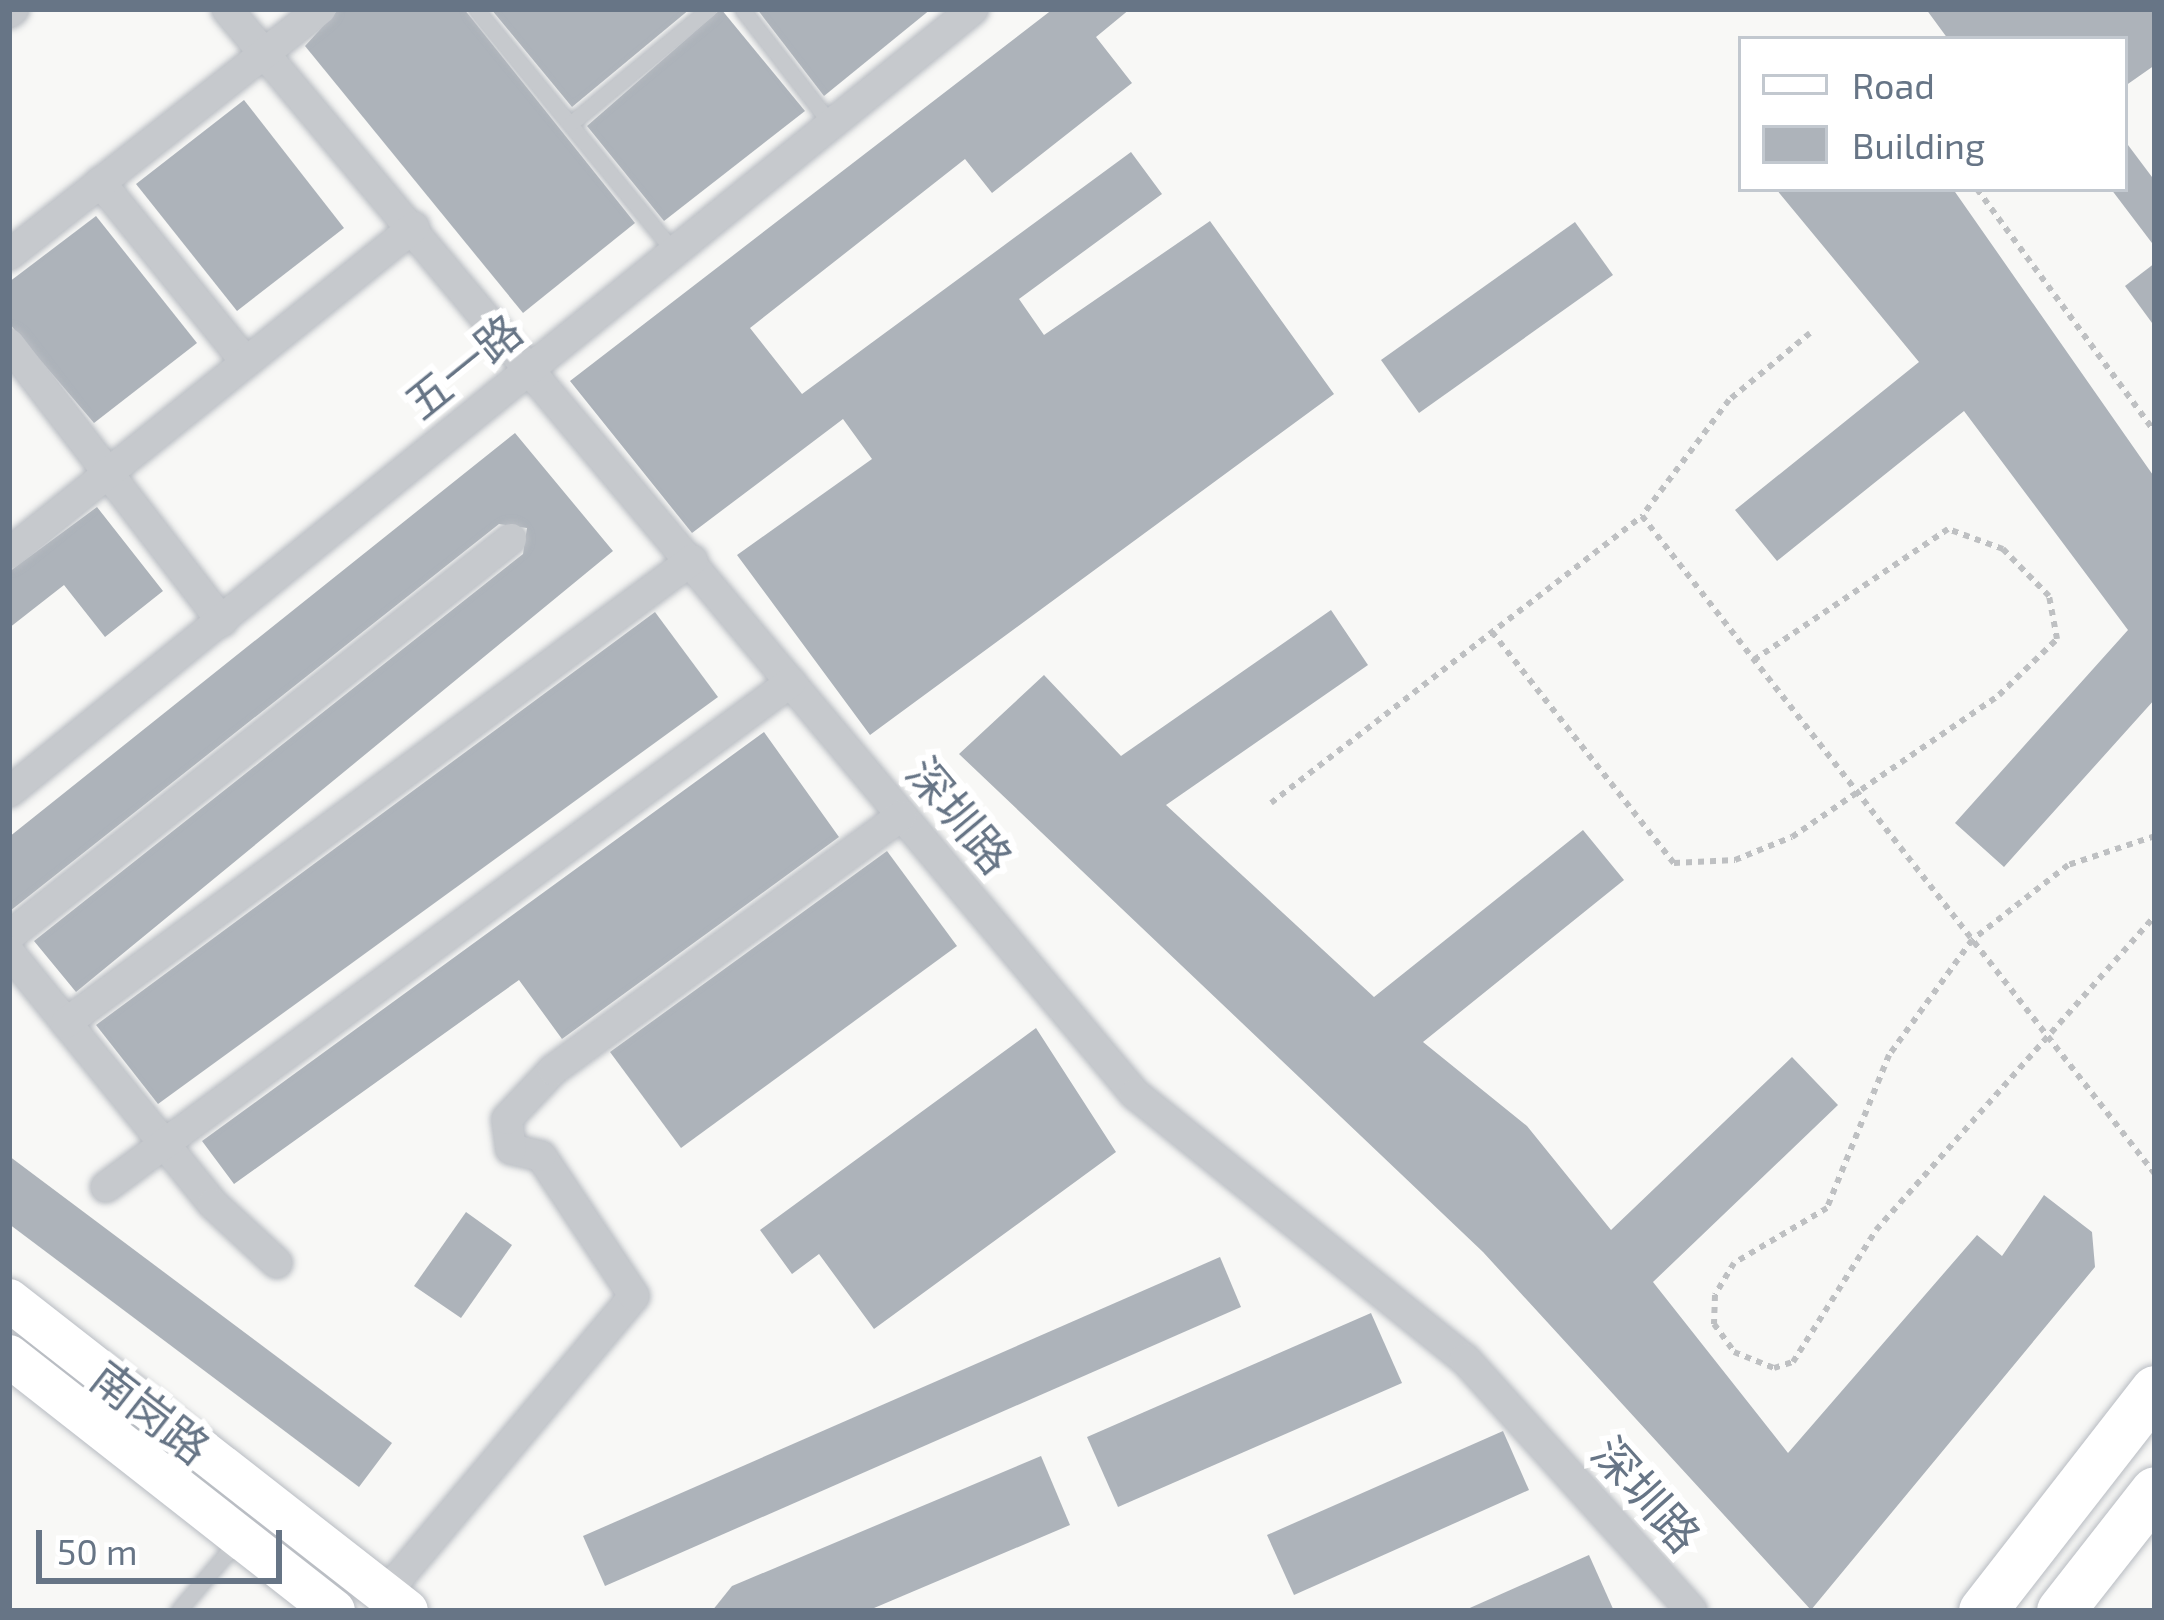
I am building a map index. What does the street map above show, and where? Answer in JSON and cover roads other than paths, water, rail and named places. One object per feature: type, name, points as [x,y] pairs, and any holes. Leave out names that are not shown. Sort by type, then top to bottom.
[{"type":"main road","name":"南岗路","points":[[9,1300],[396,1602]]},
{"type":"main road","name":"南岗路","points":[[9,1356],[334,1611]]},
{"type":"main road","points":[[1982,1611],[2155,1390]]},
{"type":"main road","points":[[2061,1611],[2155,1491]]},
{"type":"street","name":"深圳路","points":[[227,9],[533,367],[1135,1094],[1465,1359],[1692,1611]]},
{"type":"street","points":[[9,255],[320,9]]},
{"type":"street","name":"五一路","points":[[9,792],[831,124],[955,14]]},
{"type":"street","points":[[100,182],[246,362]]},
{"type":"street","points":[[9,553],[413,227]]},
{"type":"street","points":[[9,344],[222,622]]},
{"type":"street","points":[[9,936],[511,539]]},
{"type":"street","points":[[66,1023],[692,560]]},
{"type":"street","points":[[106,1187],[791,682]]},
{"type":"street","points":[[396,1602],[634,1296],[542,1156],[511,1149],[507,1118],[553,1070],[901,816]]},
{"type":"street","points":[[9,952],[163,1142],[277,1263]]},
{"type":"lane","points":[[476,9],[674,251]]},
{"type":"lane","points":[[570,124],[709,9]]},
{"type":"lane","points":[[742,9],[831,124]]},
{"type":"lane","points":[[178,1611],[240,1538]]}]
